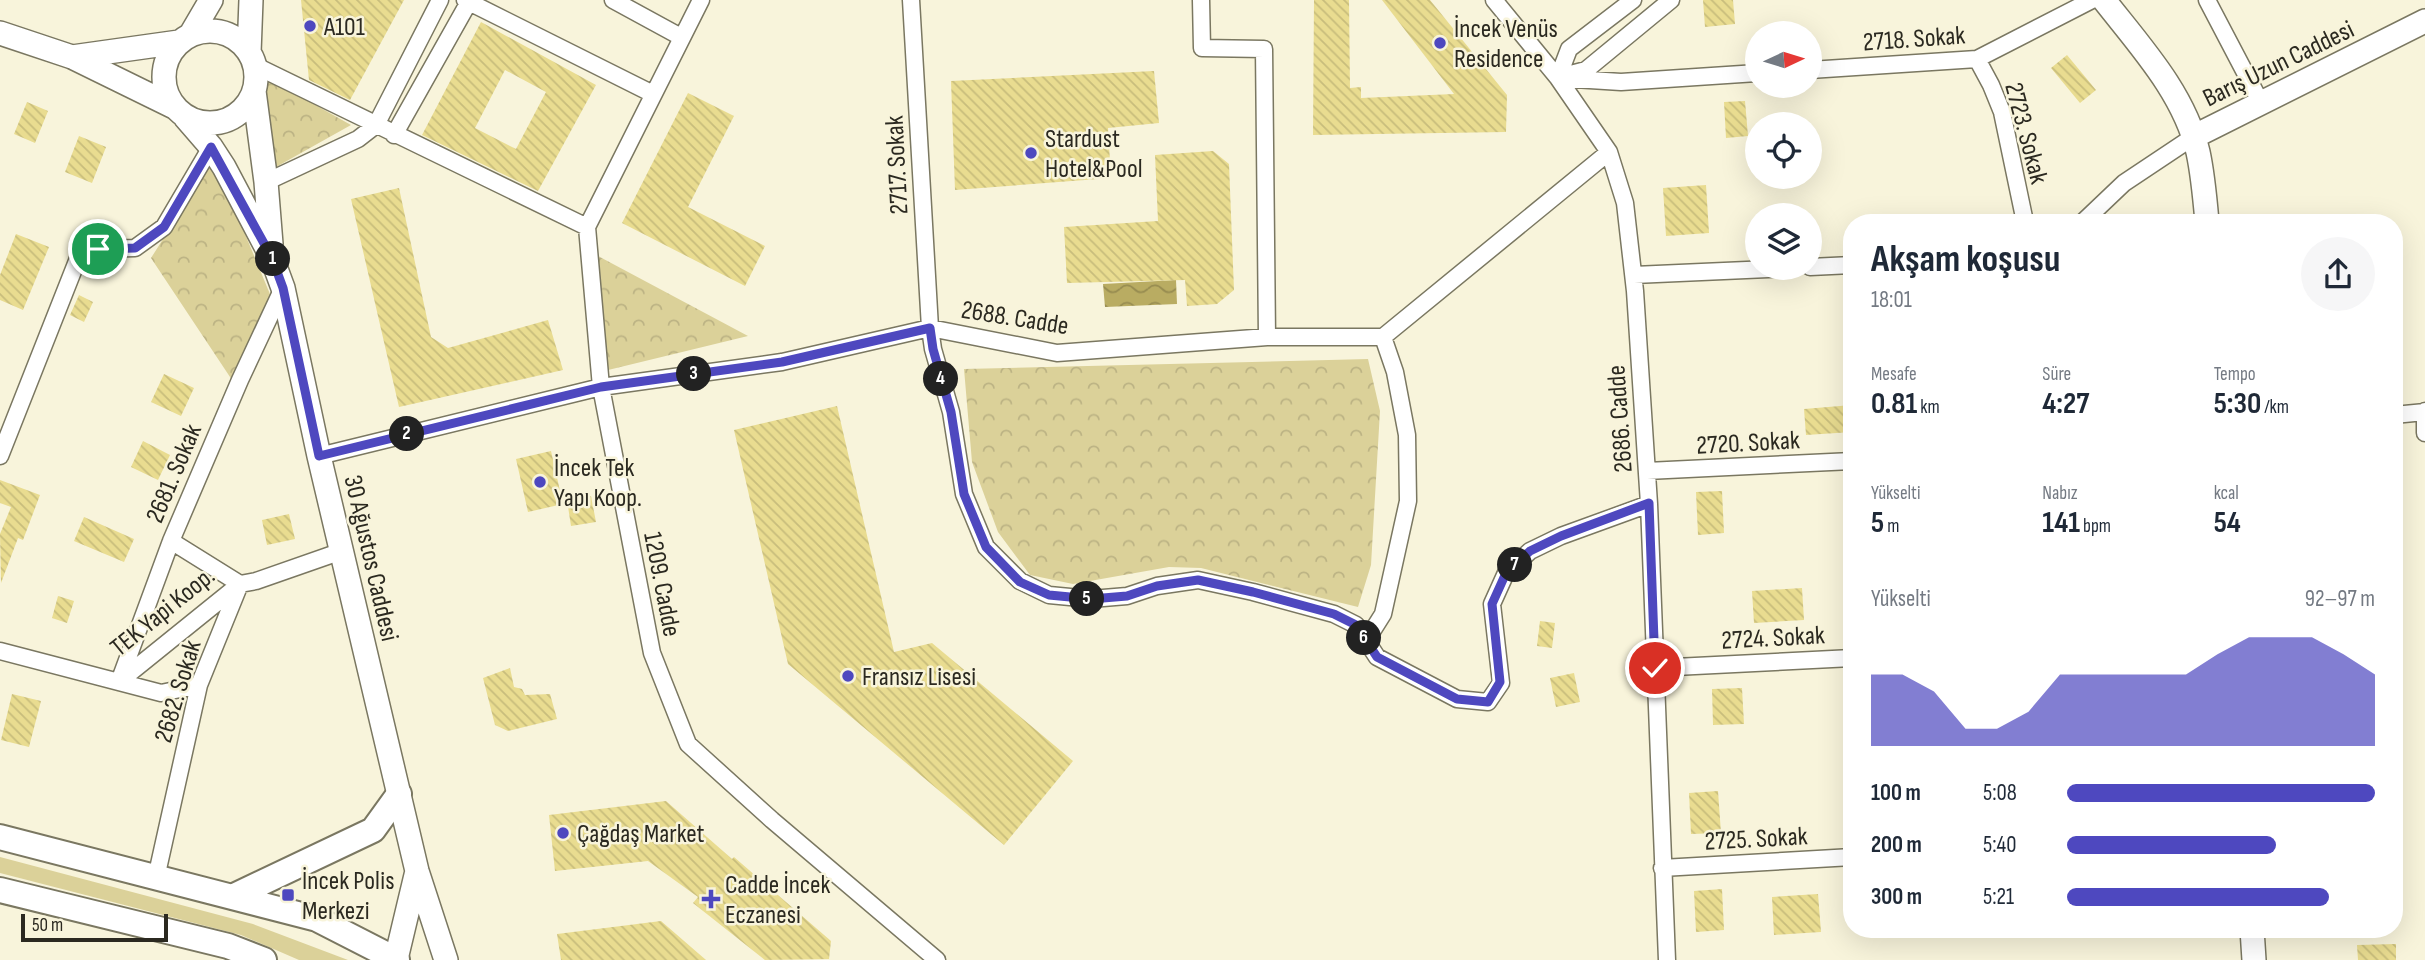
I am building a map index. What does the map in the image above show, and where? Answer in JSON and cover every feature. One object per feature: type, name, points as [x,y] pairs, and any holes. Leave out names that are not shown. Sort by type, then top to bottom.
[{"type":"main road","points":[[211,0],[185,38],[170,53],[164,66],[163,81],[167,95],[211,147],[272,258]]},
{"type":"main road","points":[[251,0],[252,59],[256,78],[254,92],[266,182],[272,258]]},
{"type":"main road","points":[[2104,0],[2161,73],[2187,120],[2204,185],[2206,214]]},
{"type":"main road","name":"Barış Uzun Caddesi","points":[[2193,137],[2425,21]]},
{"type":"main road","points":[[72,57],[185,38],[204,30],[230,35],[241,43],[252,59]]},
{"type":"main road","points":[[0,33],[72,57],[198,122],[225,121],[238,114],[254,92]]},
{"type":"main road","name":"30 Ağustos Caddesi","points":[[272,258],[283,288],[319,456],[417,871],[446,960]]},
{"type":"main road","points":[[232,897],[373,830],[399,794]]},
{"type":"main road","points":[[0,837],[317,919],[396,960]]},
{"type":"main road","name":"30 Ağustos Caddesi","points":[[396,960],[417,871]]},
{"type":"main road","points":[[0,890],[228,946],[264,960]]},
{"type":"main road","points":[[2253,938],[2254,960]]},
{"type":"street","points":[[266,182],[358,139],[376,125],[440,0]]},
{"type":"street","points":[[613,0],[681,37]]},
{"type":"street","points":[[252,59],[394,135],[587,227],[701,0]]},
{"type":"street","name":"2717. Sokak","points":[[911,0],[933,349],[951,412],[964,494],[986,547],[1020,582],[1049,595],[1091,599],[1127,596],[1157,586],[1198,580],[1253,592],[1334,614],[1356,625],[1377,657],[1457,699],[1488,702],[1500,682],[1492,604],[1506,573],[1530,551],[1561,536],[1649,503]]},
{"type":"street","points":[[1201,0],[1202,48],[1264,49],[1267,337]]},
{"type":"street","name":"2686. Cadde","points":[[1494,0],[1558,78],[1609,152],[1625,203],[1634,275],[1649,503],[1667,960]]},
{"type":"street","points":[[1558,78],[1569,49],[1633,0]]},
{"type":"street","points":[[1558,78],[1586,70],[1671,0]]},
{"type":"street","name":"2718. Sokak","points":[[1822,69],[1977,59],[2092,0]]},
{"type":"street","points":[[2207,0],[2261,103]]},
{"type":"street","points":[[394,135],[468,1],[653,94]]},
{"type":"street","name":"2723. Sokak","points":[[1977,59],[1992,85],[2002,112],[2023,214]]},
{"type":"street","points":[[1558,78],[1621,82],[1745,75]]},
{"type":"street","points":[[358,139],[394,135]]},
{"type":"street","points":[[2092,214],[2124,183],[2193,137]]},
{"type":"street","points":[[0,456],[79,256],[98,249],[135,248],[164,227],[211,147]]},
{"type":"street","points":[[1366,641],[1383,614],[1408,500],[1407,435],[1395,372],[1383,337],[1609,152]]},
{"type":"street","name":"1209. Cadde","points":[[587,227],[601,387],[652,653],[688,744],[772,820],[937,960]]},
{"type":"street","points":[[1822,266],[1843,265]]},
{"type":"street","points":[[1634,275],[1745,270]]},
{"type":"street","name":"2681. Sokak","points":[[119,682],[171,541],[283,288]]},
{"type":"street","name":"2688. Cadde","points":[[319,456],[601,387],[782,362],[930,328],[1057,353],[1267,337],[1383,337]]},
{"type":"street","points":[[2403,414],[2425,412],[2425,433]]},
{"type":"street","name":"2720. Sokak","points":[[1647,471],[1843,461]]},
{"type":"street","points":[[171,541],[240,584],[342,551]]},
{"type":"street","name":"TEK Yapi Koop.","points":[[119,682],[240,584]]},
{"type":"street","name":"2682. Sokak","points":[[156,878],[199,685],[240,584]]},
{"type":"street","points":[[0,651],[161,693],[199,685]]},
{"type":"street","name":"2724. Sokak","points":[[1655,668],[1843,658]]},
{"type":"street","name":"2725. Sokak","points":[[1662,868],[1843,858]]},
{"type":"green space","points":[[260,74],[351,125],[276,167]]},
{"type":"green space","points":[[214,159],[272,299],[232,380],[151,258]]},
{"type":"green space","points":[[598,256],[748,336],[604,371]]},
{"type":"green space","points":[[1368,359],[1380,411],[1371,565],[1358,607],[1201,568],[1169,567],[1073,584],[1030,575],[998,532],[972,462],[964,369]]},
{"type":"green space","points":[[0,857],[253,924],[348,960],[299,960],[241,935],[0,873]]},
{"type":"water","points":[[1176,280],[1177,304],[1105,307],[1103,284]]},
{"type":"building","points":[[301,0],[404,0],[350,100],[309,80]]},
{"type":"building","name":"İncek Venüs Residence","points":[[1314,0],[1349,0],[1350,88],[1361,87],[1361,98],[1454,94],[1382,0],[1430,0],[1507,95],[1506,132],[1313,135]]},
{"type":"building","points":[[1703,0],[1733,0],[1735,24],[1705,27]]},
{"type":"building","points":[[481,22],[596,85],[538,191],[422,135]],"holes":[[[505,70],[546,92],[516,149],[475,128]]]},
{"type":"building","points":[[2067,55],[2096,90],[2080,103],[2051,68]]},
{"type":"building","name":"Stardust Hotel&Pool","points":[[1154,71],[1159,123],[1108,128],[1111,178],[955,190],[951,81]]},
{"type":"building","points":[[688,93],[734,116],[688,207],[765,246],[745,286],[622,223]]},
{"type":"building","points":[[1745,101],[1745,136],[1726,138],[1724,102]]},
{"type":"building","points":[[27,102],[48,111],[35,143],[14,134]]},
{"type":"building","points":[[79,136],[106,147],[92,183],[65,172]]},
{"type":"building","name":"Stardust Hotel&Pool","points":[[1213,151],[1229,164],[1234,290],[1217,304],[1187,306],[1185,280],[1067,283],[1064,227],[1158,221],[1155,155]]},
{"type":"building","points":[[1706,185],[1709,233],[1666,236],[1663,188]]},
{"type":"building","points":[[399,188],[431,337],[448,348],[548,320],[563,370],[399,407],[351,199]]},
{"type":"building","points":[[16,234],[49,247],[23,310],[0,300],[0,275]]},
{"type":"building","points":[[79,295],[93,302],[84,322],[70,315]]},
{"type":"building","points":[[164,374],[194,388],[181,416],[151,402]]},
{"type":"building","points":[[837,406],[894,652],[932,643],[1073,761],[1004,845],[788,664],[734,430]]},
{"type":"building","points":[[1843,406],[1843,433],[1806,435],[1804,409]]},
{"type":"building","points":[[143,441],[170,455],[158,480],[131,467]]},
{"type":"building","name":"İncek Tek Yapı Koop.","points":[[551,451],[563,504],[528,512],[516,459]]},
{"type":"building","points":[[0,480],[40,495],[23,540],[18,538],[1,583],[0,534],[11,507],[0,503]]},
{"type":"building","points":[[1722,491],[1724,533],[1698,535],[1696,492]]},
{"type":"building","points":[[591,496],[596,522],[571,526],[567,500]]},
{"type":"building","points":[[289,514],[295,539],[267,545],[262,520]]},
{"type":"building","points":[[84,517],[134,539],[124,562],[74,541]]},
{"type":"building","points":[[1802,588],[1804,620],[1754,623],[1752,591]]},
{"type":"building","points":[[58,596],[74,601],[67,623],[52,618]]},
{"type":"building","points":[[1540,621],[1555,623],[1552,648],[1537,646]]},
{"type":"building","points":[[510,668],[514,687],[522,689],[525,695],[550,694],[557,719],[508,731],[495,725],[483,678]]},
{"type":"building","points":[[1574,673],[1580,702],[1556,707],[1550,678]]},
{"type":"building","points":[[1742,688],[1744,724],[1713,725],[1712,689]]},
{"type":"building","points":[[12,694],[41,701],[29,747],[1,740]]},
{"type":"building","points":[[1718,791],[1721,833],[1691,834],[1689,793]]},
{"type":"building","points":[[666,801],[831,941],[829,959],[765,960],[693,903],[698,897],[648,861],[555,871],[549,815]]},
{"type":"building","points":[[1722,889],[1724,930],[1696,932],[1694,891]]},
{"type":"building","points":[[1818,894],[1821,932],[1774,935],[1772,897]]},
{"type":"building","points":[[661,921],[706,960],[561,960],[557,934]]},
{"type":"building","points":[[2396,944],[2396,960],[2358,960],[2357,945]]},
{"type":"place","name":"A101","points":[[310,26]]},
{"type":"place","name":"İncek Venüs Residence","points":[[1440,43]]},
{"type":"place","name":"Stardust Hotel&Pool","points":[[1031,153]]},
{"type":"place","name":"İncek Tek Yapı Koop.","points":[[540,482]]},
{"type":"place","name":"Fransız Lisesi","points":[[848,676]]},
{"type":"place","name":"Çağdaş Market","points":[[563,833]]},
{"type":"place","name":"İncek Polis Merkezi","points":[[288,895]]},
{"type":"place","name":"Cadde İncek Eczanesi","points":[[711,899]]},
{"type":"route","points":[[98,249],[135,248],[164,227],[211,147],[272,258],[283,288],[319,456],[601,387],[782,362],[930,328],[933,349],[951,412],[964,494],[986,547],[1020,582],[1049,595],[1091,599],[1127,596],[1157,586],[1198,580],[1253,592],[1334,614],[1356,625],[1377,657],[1457,699],[1488,702],[1500,682],[1492,604],[1506,573],[1530,551],[1561,536],[1649,503],[1655,668]]}]
